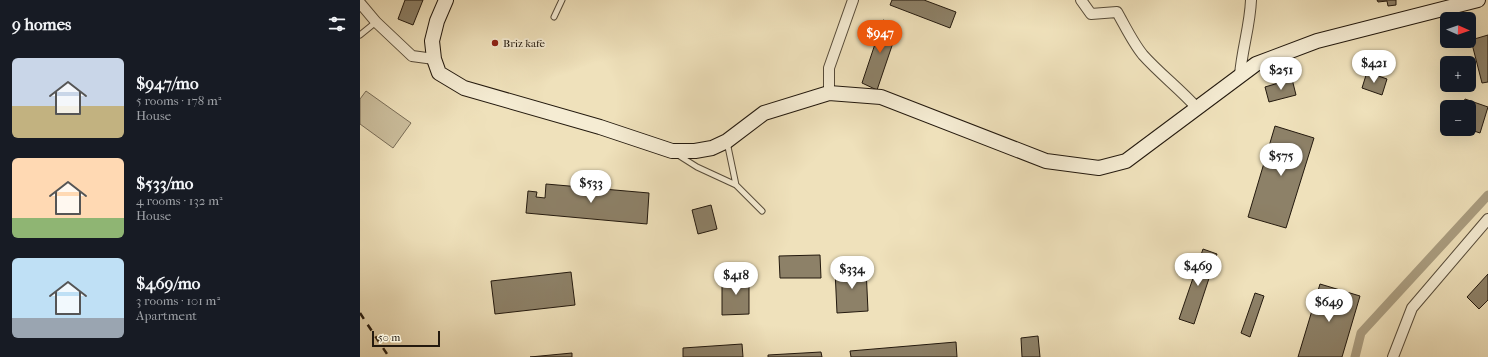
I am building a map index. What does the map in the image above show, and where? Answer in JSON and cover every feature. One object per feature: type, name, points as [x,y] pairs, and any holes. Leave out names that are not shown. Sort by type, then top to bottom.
[{"type":"street","points":[[446,0],[437,21],[432,41],[434,60],[439,73],[464,88],[600,127],[672,151],[706,149],[727,141],[764,113],[829,93],[881,98],[1046,160],[1098,168],[1126,161],[1256,64],[1317,41],[1460,2],[1478,0]]},
{"type":"street","points":[[829,93],[828,68],[853,0]]},
{"type":"street","points":[[1081,0],[1091,14],[1117,12],[1142,54],[1166,80],[1187,96],[1197,108]]},
{"type":"street","points":[[1240,75],[1241,61],[1250,21],[1251,0]]},
{"type":"street","points":[[360,3],[376,22],[412,56],[434,60]]},
{"type":"street","points":[[1393,357],[1412,308],[1488,219]]},
{"type":"lane","points":[[554,17],[562,0]]},
{"type":"lane","points":[[360,35],[376,22]]},
{"type":"lane","points":[[727,141],[736,185]]},
{"type":"lane","points":[[672,151],[697,167],[736,185],[762,211]]},
{"type":"shaded area","points":[[366,91],[411,123],[393,148],[360,124],[360,99]]},
{"type":"building","points":[[405,0],[423,0],[413,25],[398,19]]},
{"type":"building","points":[[892,0],[924,0],[956,12],[950,28],[890,5]]},
{"type":"building","points":[[1377,0],[1396,0],[1396,5],[1388,6],[1387,1],[1378,2]]},
{"type":"building","points":[[883,20],[899,25],[877,90],[862,83]]},
{"type":"building","points":[[1488,35],[1488,82],[1482,83],[1473,48],[1476,48],[1476,39]]},
{"type":"building","points":[[1367,72],[1387,79],[1382,95],[1362,88]]},
{"type":"building","points":[[1292,79],[1296,95],[1269,102],[1265,87]]},
{"type":"building","points":[[1476,103],[1488,107],[1480,133],[1476,132]]},
{"type":"building","points":[[1275,126],[1314,138],[1286,228],[1248,217]]},
{"type":"building","points":[[546,184],[649,193],[647,224],[526,213],[528,191],[537,192],[536,197],[545,198]]},
{"type":"building","points":[[711,205],[717,229],[698,234],[692,210]]},
{"type":"building","points":[[1203,249],[1217,254],[1194,324],[1179,319]]},
{"type":"building","points":[[820,255],[821,278],[780,278],[779,256]]},
{"type":"building","points":[[866,268],[868,311],[837,313],[835,270]]},
{"type":"building","points":[[571,272],[575,305],[495,314],[491,281]]},
{"type":"building","points":[[1488,274],[1488,300],[1479,309],[1467,297]]},
{"type":"building","points":[[749,275],[749,314],[722,315],[722,283],[732,283],[732,276]]},
{"type":"building","points":[[1320,284],[1360,296],[1342,357],[1298,357]]},
{"type":"building","points":[[1255,293],[1264,296],[1250,337],[1241,333]]},
{"type":"building","points":[[1038,336],[1040,357],[1022,357],[1021,338]]},
{"type":"building","points":[[956,342],[957,357],[851,357],[850,351]]},
{"type":"building","points":[[742,344],[743,357],[683,357],[683,348]]},
{"type":"building","points":[[821,352],[822,357],[768,357],[768,355]]},
{"type":"building","points":[[572,353],[572,357],[530,357]]},
{"type":"waterway","points":[[1355,357],[1361,333],[1488,195]]},
{"type":"railway","points":[[360,313],[389,357]]},
{"type":"place","name":"Briz kafe","points":[[495,43]]}]
